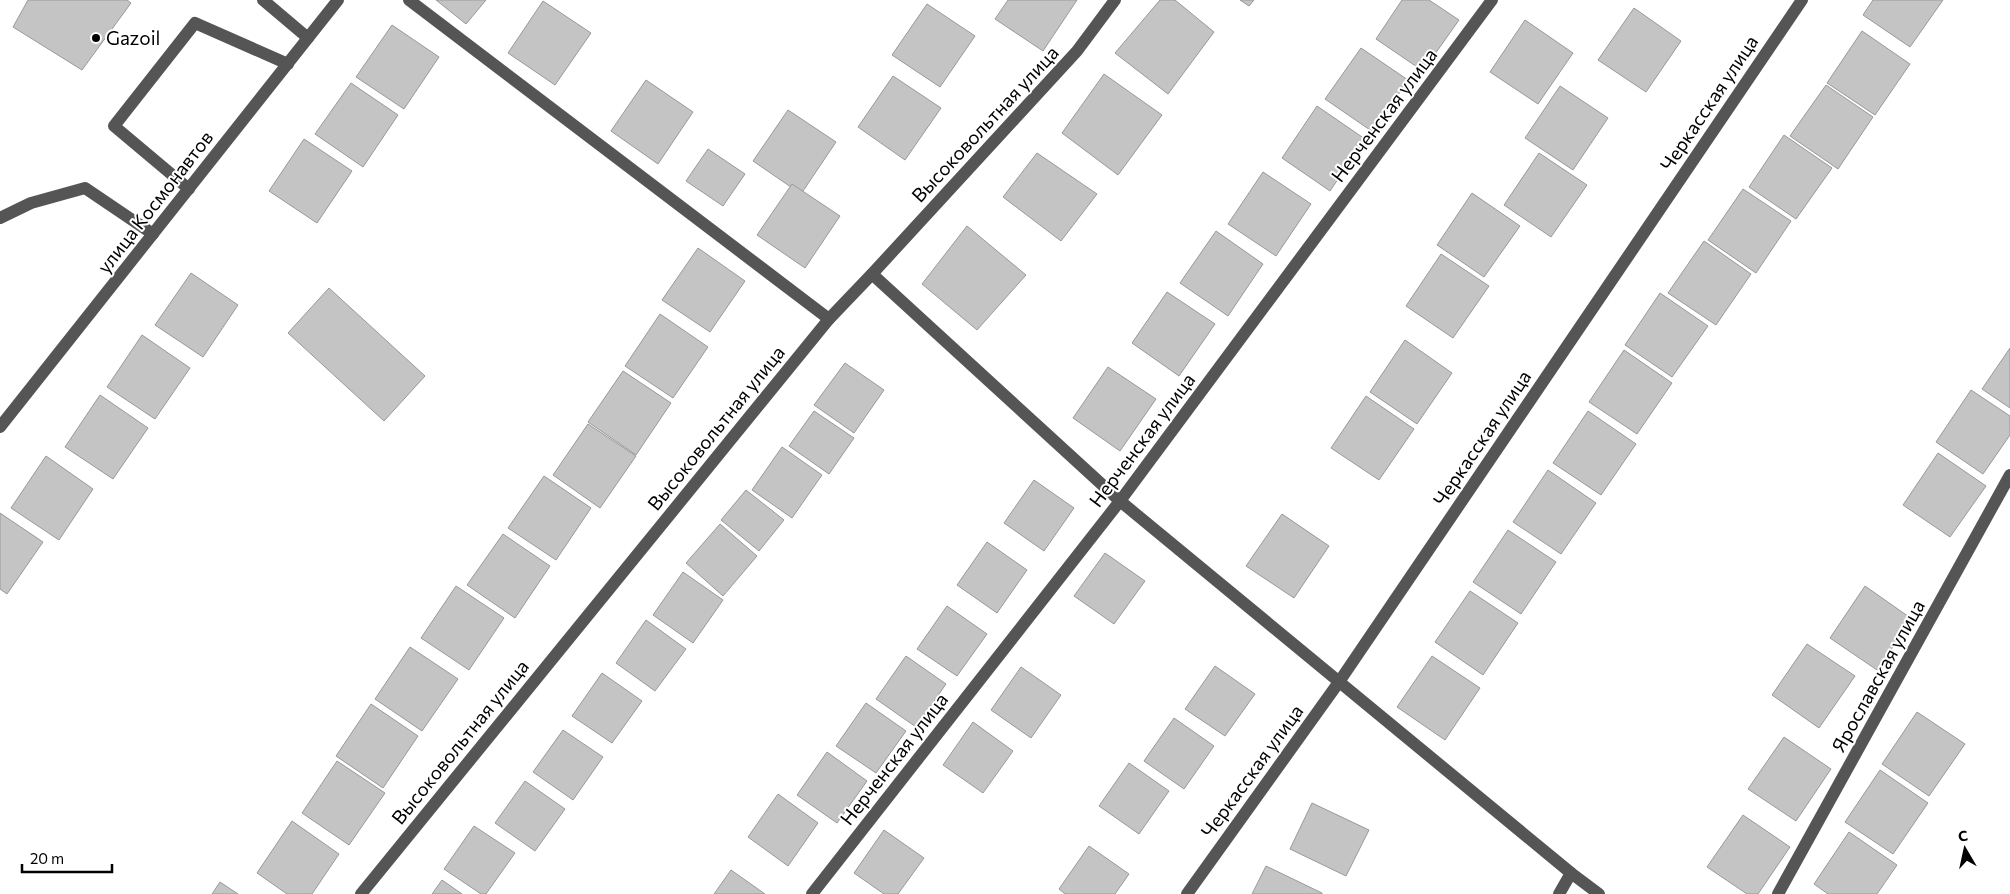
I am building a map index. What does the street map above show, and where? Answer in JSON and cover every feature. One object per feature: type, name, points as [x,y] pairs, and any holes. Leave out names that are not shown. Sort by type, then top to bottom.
[{"type":"street","points":[[263,0],[308,38]]},
{"type":"street","name":"улица Космонавтов","points":[[0,427],[338,0]]},
{"type":"street","points":[[409,0],[829,319]]},
{"type":"street","name":"Высоковольтная улица","points":[[361,894],[829,319],[1077,51],[1115,0]]},
{"type":"street","name":"Нерченская улица","points":[[812,894],[1120,501],[1492,0]]},
{"type":"street","name":"Черкасская улица","points":[[1187,894],[1339,682],[1802,0]]},
{"type":"street","points":[[189,189],[114,126],[194,23],[288,64]]},
{"type":"street","points":[[0,218],[31,203],[85,188],[153,234]]},
{"type":"street","points":[[872,274],[1120,501],[1571,873],[1599,894]]},
{"type":"street","name":"Ярославская улица","points":[[1778,894],[2010,475]]},
{"type":"street","points":[[1559,894],[1571,873]]},
{"type":"building","points":[[28,0],[127,0],[131,3],[82,70],[13,27]]},
{"type":"building","points":[[436,0],[486,0],[466,24]]},
{"type":"building","points":[[1008,0],[1077,0],[1043,51],[995,19]]},
{"type":"building","points":[[1160,0],[1175,0],[1214,32],[1168,94],[1115,53]]},
{"type":"building","points":[[1240,0],[1254,0],[1249,6]]},
{"type":"building","points":[[1402,0],[1429,0],[1459,20],[1423,71],[1376,39]]},
{"type":"building","points":[[1873,0],[1943,0],[1910,47],[1863,15]]},
{"type":"building","points":[[543,1],[591,33],[555,85],[508,53]]},
{"type":"building","points":[[927,4],[975,36],[940,87],[892,55]]},
{"type":"building","points":[[1634,8],[1681,41],[1646,92],[1598,60]]},
{"type":"building","points":[[1525,20],[1573,53],[1538,104],[1490,72]]},
{"type":"building","points":[[392,25],[439,57],[404,109],[356,77]]},
{"type":"building","points":[[1862,31],[1910,64],[1875,115],[1827,83]]},
{"type":"building","points":[[1361,48],[1408,80],[1373,132],[1325,99]]},
{"type":"building","points":[[1104,74],[1162,115],[1118,175],[1062,133]]},
{"type":"building","points":[[893,76],[941,108],[905,160],[858,127]]},
{"type":"building","points":[[646,80],[693,112],[658,164],[611,131]]},
{"type":"building","points":[[351,83],[398,115],[363,167],[315,134]]},
{"type":"building","points":[[1826,85],[1873,117],[1838,169],[1790,136]]},
{"type":"building","points":[[1560,86],[1608,118],[1573,170],[1525,138]]},
{"type":"building","points":[[1317,106],[1365,139],[1330,191],[1282,158]]},
{"type":"building","points":[[788,110],[836,142],[801,194],[753,161]]},
{"type":"building","points":[[1784,135],[1832,168],[1796,219],[1749,187]]},
{"type":"building","points":[[304,139],[352,171],[317,223],[269,191]]},
{"type":"building","points":[[708,149],[745,174],[723,206],[686,181]]},
{"type":"building","points":[[1037,153],[1097,194],[1061,241],[1003,197]]},
{"type":"building","points":[[1539,153],[1587,185],[1551,237],[1504,205]]},
{"type":"building","points":[[1263,172],[1311,204],[1276,256],[1228,224]]},
{"type":"building","points":[[792,184],[840,216],[805,268],[757,235]]},
{"type":"building","points":[[1743,189],[1791,221],[1756,273],[1708,240]]},
{"type":"building","points":[[1472,193],[1520,226],[1484,277],[1437,245]]},
{"type":"building","points":[[967,226],[1026,275],[977,330],[922,284]]},
{"type":"building","points":[[1216,231],[1263,264],[1228,316],[1180,283]]},
{"type":"building","points":[[1704,241],[1751,274],[1716,325],[1668,293]]},
{"type":"building","points":[[698,248],[745,281],[710,332],[662,300]]},
{"type":"building","points":[[1441,254],[1489,286],[1453,338],[1406,306]]},
{"type":"building","points":[[191,273],[238,305],[203,357],[155,325]]},
{"type":"building","points":[[329,288],[425,376],[384,421],[288,333]]},
{"type":"building","points":[[1167,292],[1215,324],[1179,376],[1132,343]]},
{"type":"building","points":[[1660,293],[1708,326],[1672,377],[1625,345]]},
{"type":"building","points":[[660,314],[708,347],[673,398],[625,366]]},
{"type":"building","points":[[142,335],[190,368],[155,419],[107,387]]},
{"type":"building","points":[[1405,340],[1452,373],[1417,424],[1370,392]]},
{"type":"building","points":[[2010,348],[2010,408],[1982,389]]},
{"type":"building","points":[[1624,350],[1672,383],[1637,434],[1589,402]]},
{"type":"building","points":[[845,363],[884,390],[854,433],[814,405]]},
{"type":"building","points":[[1108,367],[1156,399],[1120,451],[1073,418]]},
{"type":"building","points":[[623,371],[671,403],[636,455],[588,422]]},
{"type":"building","points":[[1971,390],[2010,416],[2010,435],[1983,474],[1936,442]]},
{"type":"building","points":[[100,395],[148,428],[113,479],[65,447]]},
{"type":"building","points":[[1366,396],[1414,429],[1379,480],[1331,448]]},
{"type":"building","points":[[814,411],[854,438],[829,474],[789,446]]},
{"type":"building","points":[[1588,411],[1636,444],[1601,495],[1553,463]]},
{"type":"building","points":[[588,424],[636,456],[600,508],[553,475]]},
{"type":"building","points":[[782,447],[822,475],[792,518],[752,490]]},
{"type":"building","points":[[1938,453],[1986,486],[1950,537],[1903,505]]},
{"type":"building","points":[[46,456],[93,489],[59,540],[11,508]]},
{"type":"building","points":[[1548,470],[1596,503],[1561,554],[1513,522]]},
{"type":"building","points":[[544,476],[591,508],[556,560],[508,528]]},
{"type":"building","points":[[1034,480],[1074,508],[1044,551],[1004,523]]},
{"type":"building","points":[[746,490],[784,520],[759,551],[721,520]]},
{"type":"building","points":[[0,513],[43,542],[7,594],[0,589]]},
{"type":"building","points":[[1282,514],[1329,546],[1294,598],[1246,566]]},
{"type":"building","points":[[720,524],[757,556],[723,596],[686,563]]},
{"type":"building","points":[[1508,530],[1556,562],[1521,614],[1473,582]]},
{"type":"building","points":[[503,534],[550,566],[515,618],[467,585]]},
{"type":"building","points":[[987,542],[1027,570],[997,613],[957,585]]},
{"type":"building","points":[[1105,553],[1145,581],[1114,624],[1074,596]]},
{"type":"building","points":[[683,572],[723,600],[693,643],[653,615]]},
{"type":"building","points":[[456,586],[504,618],[469,670],[421,638]]},
{"type":"building","points":[[1865,586],[1912,619],[1877,670],[1830,638]]},
{"type":"building","points":[[1470,591],[1518,623],[1483,675],[1435,642]]},
{"type":"building","points":[[947,606],[987,634],[957,676],[917,649]]},
{"type":"building","points":[[646,620],[686,649],[655,691],[616,663]]},
{"type":"building","points":[[1807,644],[1855,676],[1819,728],[1772,695]]},
{"type":"building","points":[[410,647],[458,679],[422,731],[375,699]]},
{"type":"building","points":[[906,656],[946,684],[916,727],[876,699]]},
{"type":"building","points":[[1432,656],[1480,688],[1445,740],[1397,707]]},
{"type":"building","points":[[1215,666],[1255,694],[1225,736],[1185,709]]},
{"type":"building","points":[[1021,667],[1061,695],[1031,738],[991,710]]},
{"type":"building","points":[[602,673],[642,701],[612,743],[572,716]]},
{"type":"building","points":[[866,703],[906,731],[876,773],[836,746]]},
{"type":"building","points":[[371,704],[418,736],[383,788],[336,756]]},
{"type":"building","points":[[1917,712],[1965,744],[1929,796],[1882,764]]},
{"type":"building","points":[[1174,718],[1214,746],[1184,789],[1144,761]]},
{"type":"building","points":[[973,722],[1013,751],[983,793],[943,765]]},
{"type":"building","points":[[563,730],[603,757],[573,800],[533,772]]},
{"type":"building","points":[[1784,737],[1831,769],[1796,821],[1748,789]]},
{"type":"building","points":[[827,752],[867,781],[837,823],[797,795]]},
{"type":"building","points":[[337,761],[385,793],[349,845],[302,813]]},
{"type":"building","points":[[1129,763],[1169,791],[1139,834],[1099,806]]},
{"type":"building","points":[[1880,770],[1928,803],[1893,854],[1845,822]]},
{"type":"building","points":[[525,781],[565,809],[535,851],[495,823]]},
{"type":"building","points":[[778,794],[818,823],[788,866],[748,837]]},
{"type":"building","points":[[1312,803],[1369,830],[1346,876],[1290,849]]},
{"type":"building","points":[[1743,815],[1790,847],[1758,894],[1747,894],[1707,867]]},
{"type":"building","points":[[292,821],[339,854],[312,894],[287,894],[257,873]]},
{"type":"building","points":[[474,826],[515,853],[486,894],[481,894],[444,869]]},
{"type":"building","points":[[884,830],[924,858],[898,894],[884,894],[854,873]]},
{"type":"building","points":[[1849,832],[1897,865],[1877,894],[1828,894],[1814,884]]},
{"type":"building","points":[[1089,846],[1129,874],[1115,894],[1065,894],[1059,889]]},
{"type":"building","points":[[1266,866],[1322,893],[1322,894],[1252,894]]},
{"type":"building","points":[[731,870],[765,894],[714,894]]},
{"type":"building","points":[[442,880],[462,894],[432,894]]},
{"type":"building","points":[[220,882],[238,894],[212,894]]},
{"type":"place","name":"Gazoil","points":[[96,38]]}]
